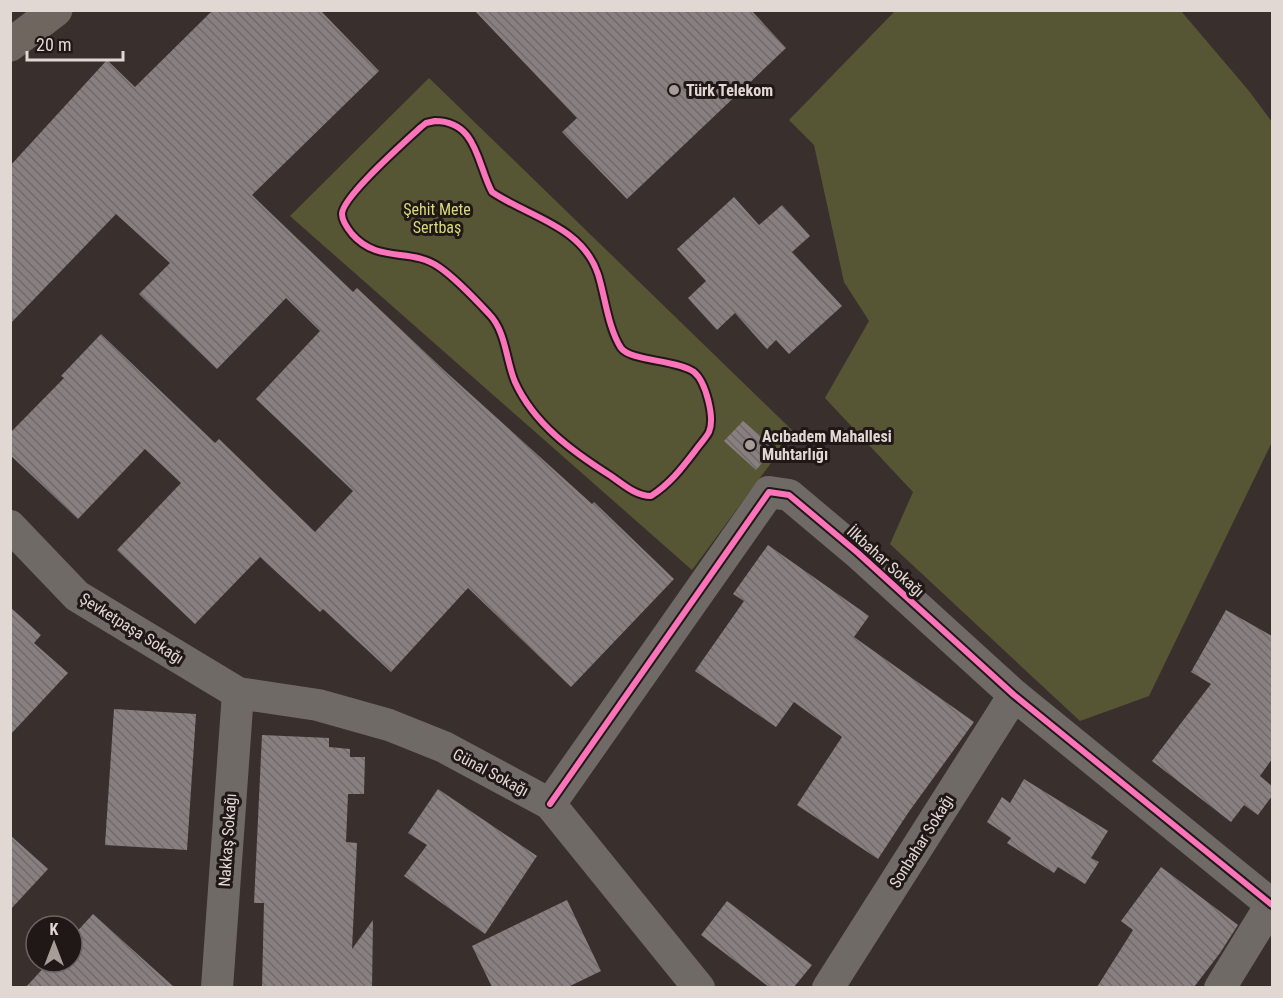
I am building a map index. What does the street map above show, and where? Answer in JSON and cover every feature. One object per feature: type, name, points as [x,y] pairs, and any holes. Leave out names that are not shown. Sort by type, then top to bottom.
[{"type":"main road","points":[[10,45],[56,10]]},
{"type":"street","name":"İlkbahar Sokağı","points":[[550,804],[769,492],[789,495],[858,553],[1014,695],[1272,904]]},
{"type":"street","name":"Şevketpaşa Sokağı","points":[[10,526],[77,596],[238,693]]},
{"type":"street","name":"Günal Sokağı","points":[[238,693],[318,705],[389,725],[444,747],[550,804],[699,987]]},
{"type":"street","name":"Nakkaş Sokağı","points":[[217,987],[238,693]]},
{"type":"street","name":"Sonbahar Sokağı","points":[[828,987],[1014,695]]},
{"type":"street","points":[[1220,987],[1272,904]]},
{"type":"green space","points":[[895,11],[1181,11],[1249,91],[1272,122],[1272,442],[1149,696],[1080,721],[890,544],[913,492],[825,398],[869,321],[844,282],[814,145],[789,120]]},
{"type":"green space","name":"Şehit Mete Sertbaş","points":[[429,78],[794,432],[692,570],[290,216]]},
{"type":"building","points":[[213,10],[320,10],[379,71],[252,195],[353,292],[357,288],[592,504],[594,502],[674,579],[571,687],[468,588],[391,672],[323,609],[320,612],[260,557],[195,624],[117,550],[181,483],[145,449],[78,519],[10,455],[10,433],[64,378],[61,376],[101,334],[215,443],[219,439],[315,532],[353,491],[256,399],[320,331],[286,298],[217,369],[139,294],[170,263],[116,214],[10,324],[10,166],[107,60],[135,87]]},
{"type":"building","name":"Türk Telekom","points":[[474,10],[751,10],[786,48],[627,199],[562,132],[577,118]]},
{"type":"building","points":[[734,197],[759,225],[782,205],[810,236],[792,252],[842,306],[789,354],[776,340],[767,349],[735,313],[717,330],[688,298],[706,281],[677,249]]},
{"type":"building","name":"Acıbadem Mahallesi Muhtarlığı","points":[[743,421],[775,448],[756,470],[724,441]]},
{"type":"building","points":[[768,545],[869,616],[854,637],[974,722],[908,813],[878,859],[797,805],[842,737],[794,702],[776,727],[695,671],[744,601],[733,594]]},
{"type":"building","points":[[10,607],[41,635],[34,643],[68,673],[10,735]]},
{"type":"building","points":[[1226,610],[1272,636],[1272,759],[1260,776],[1272,786],[1272,796],[1258,815],[1244,805],[1231,822],[1152,761],[1211,684],[1191,672]]},
{"type":"building","points":[[114,709],[196,714],[187,850],[105,845]]},
{"type":"building","points":[[262,735],[329,738],[329,747],[350,749],[350,757],[365,757],[364,794],[348,794],[346,842],[357,843],[352,949],[373,920],[372,987],[262,987],[264,903],[254,903]]},
{"type":"building","points":[[1024,779],[1108,831],[1091,858],[1099,862],[1085,884],[1058,867],[1054,873],[1007,843],[1011,838],[987,822],[1002,797],[1010,803]]},
{"type":"building","points":[[438,789],[537,856],[485,934],[404,876],[427,845],[408,833]]},
{"type":"building","points":[[10,835],[48,869],[10,910]]},
{"type":"building","points":[[1161,867],[1238,925],[1194,987],[1097,987],[1133,930],[1121,921]]},
{"type":"building","points":[[567,900],[601,971],[568,987],[492,987],[472,946]]},
{"type":"building","points":[[727,901],[812,965],[794,987],[769,987],[701,935]]},
{"type":"building","points":[[93,914],[174,987],[26,987],[38,974],[84,974],[84,924]]},
{"type":"cycle path","points":[[435,121],[449,123],[460,128],[468,136],[492,192],[553,224],[580,244],[598,274],[610,322],[621,348],[634,356],[687,368],[698,377],[706,392],[710,410],[709,432],[675,475],[651,496],[640,494],[625,486],[569,447],[544,424],[523,397],[515,382],[495,321],[452,277],[428,261],[373,249],[362,243],[346,225],[342,214],[352,195],[421,127],[435,121]]},
{"type":"cycle path","points":[[550,804],[769,492],[789,495],[858,553],[1014,695],[1272,905]]},
{"type":"place","name":"Türk Telekom","points":[[674,90]]},
{"type":"place","name":"Acıbadem Mahallesi Muhtarlığı","points":[[750,445]]}]
